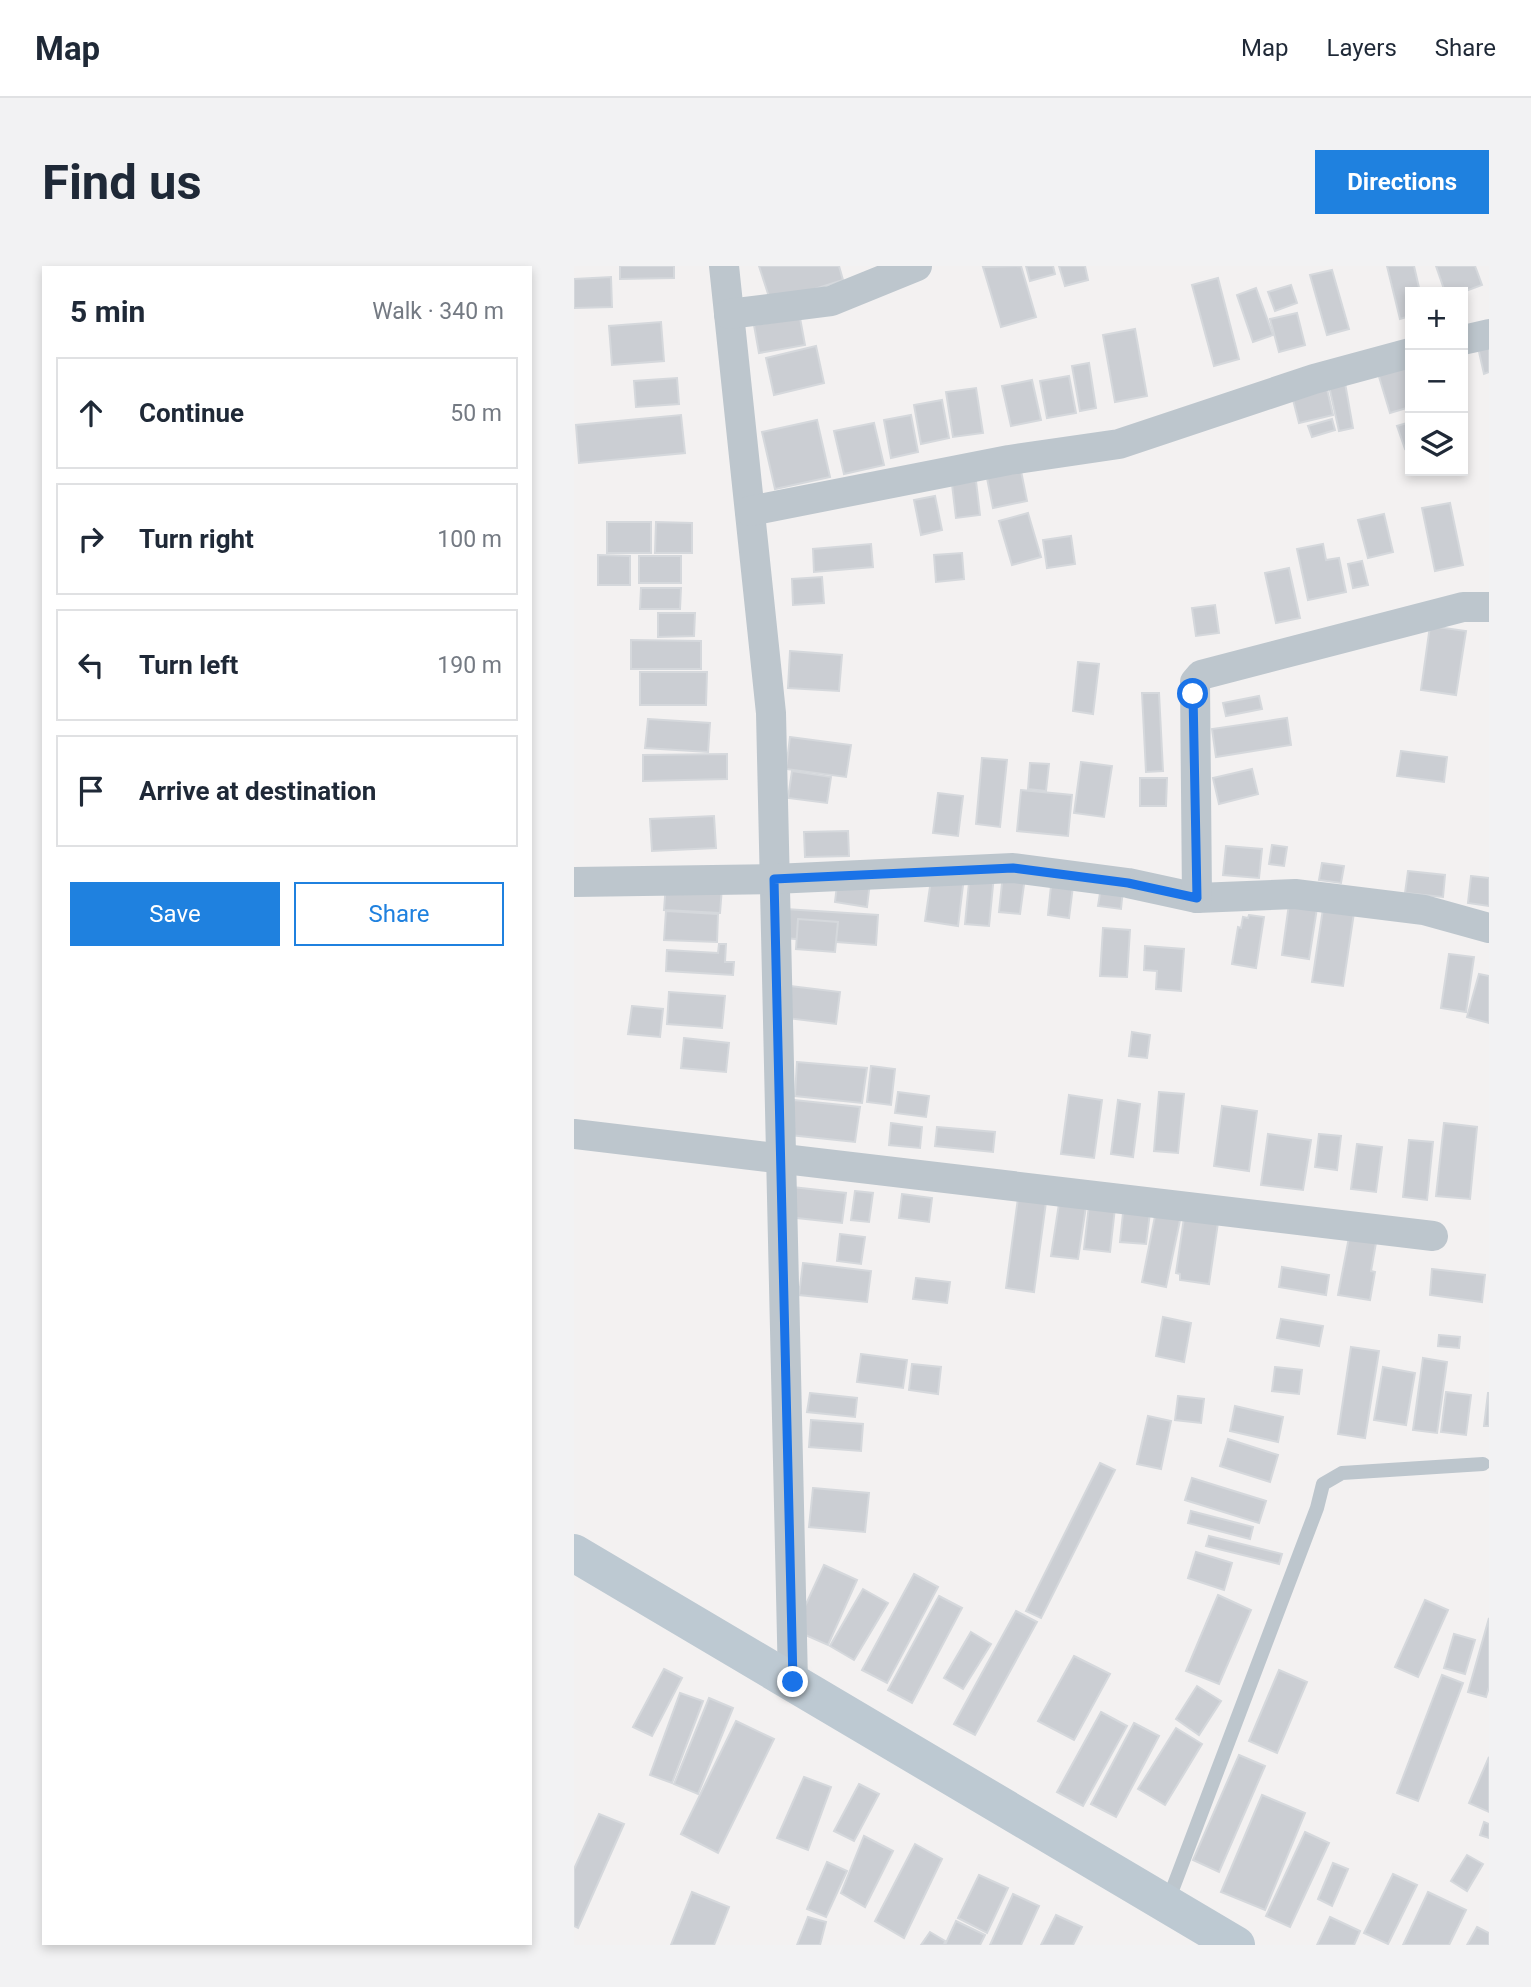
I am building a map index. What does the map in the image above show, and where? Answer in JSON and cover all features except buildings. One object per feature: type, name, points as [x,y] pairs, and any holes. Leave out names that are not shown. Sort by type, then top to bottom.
[{"type":"main road","points":[[574,1553],[1236,1945]]},
{"type":"street","points":[[724,266],[771,713],[793,1682]]},
{"type":"street","points":[[729,314],[831,301],[917,266]]},
{"type":"street","points":[[1468,339],[1489,334]]},
{"type":"street","points":[[750,511],[1009,460],[1119,444],[1314,379],[1405,354]]},
{"type":"street","points":[[1197,898],[1195,682],[1201,675],[1463,607],[1489,607]]},
{"type":"street","points":[[574,881],[774,879],[1013,868],[1128,883],[1197,898],[1295,894],[1424,910],[1489,928]]},
{"type":"street","points":[[574,1134],[1433,1236]]},
{"type":"lane","points":[[1167,1904],[1324,1485],[1342,1473],[1483,1464]]},
{"type":"route","points":[[793,1682],[774,879],[1013,868],[1128,883],[1197,898],[1193,694]]}]
